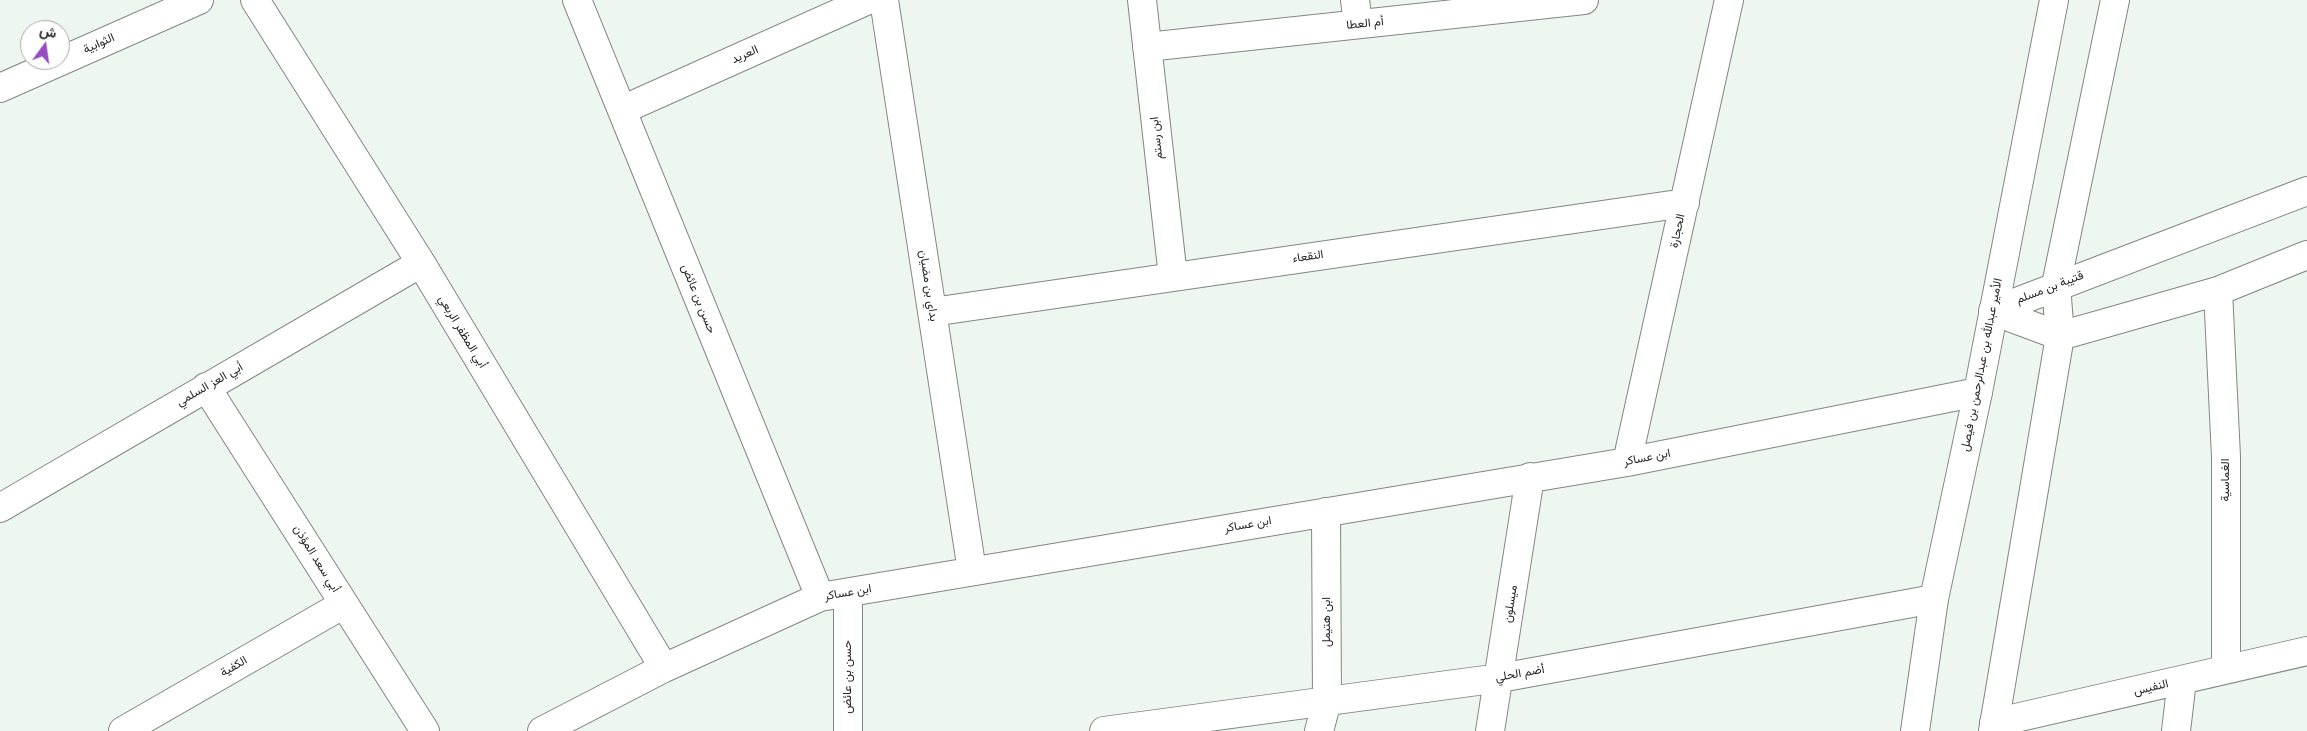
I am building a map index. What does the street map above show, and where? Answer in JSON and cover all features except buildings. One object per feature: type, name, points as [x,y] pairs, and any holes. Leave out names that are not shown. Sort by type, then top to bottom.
[{"type":"street","name":"الثوابية","points":[[0,88],[199,0]]},
{"type":"street","name":"أبي المظفر الربعي","points":[[255,0],[421,263],[664,668]]},
{"type":"street","name":"حسن بن عائض","points":[[577,0],[820,597]]},
{"type":"street","name":"العريد","points":[[622,110],[868,0]]},
{"type":"street","name":"بداي بن مضيان","points":[[884,0],[972,572]]},
{"type":"street","name":"ابن رستم","points":[[1142,0],[1173,277]]},
{"type":"street","name":"أم العطا","points":[[1147,48],[1356,12],[1584,0]]},
{"type":"street","name":"الحجارة","points":[[1627,462],[1729,0]]},
{"type":"street","name":"الأمير عبدالله بن عبدالرحمن بن فيصل","points":[[1915,731],[1934,599],[1978,392],[2054,0]]},
{"type":"street","points":[[1993,727],[2060,336],[2056,285],[2115,0]]},
{"type":"street","name":"قتيبة بن مسلم","points":[[1993,311],[2056,285],[2307,191]]},
{"type":"street","name":"النقعاء","points":[[932,312],[1685,203]]},
{"type":"street","points":[[2060,336],[2218,291],[2307,255]]},
{"type":"street","name":"أبي العز السلمي","points":[[0,508],[421,263]]},
{"type":"street","name":"الغماسية","points":[[2218,291],[2226,457],[2226,669]]},
{"type":"street","name":"قتيبة بن مسلم","points":[[1993,311],[2060,336]]},
{"type":"street","name":"أبي سعد المؤذن","points":[[206,388],[426,731]]},
{"type":"street","name":"ابن عساكر","points":[[542,731],[664,668],[820,597],[1627,462],[1978,392]]},
{"type":"street","name":"ميسلون","points":[[1490,731],[1500,678],[1530,477]]},
{"type":"street","name":"ابن هتيمل","points":[[1319,731],[1327,701],[1326,512]]},
{"type":"street","name":"حسن بن عائض","points":[[848,593],[848,731]]},
{"type":"street","name":"أضم الحلي","points":[[1104,731],[1500,678],[1934,599]]},
{"type":"street","name":"الكفية","points":[[123,731],[344,604]]},
{"type":"street","name":"النفيس","points":[[1993,727],[2226,669],[2307,651]]},
{"type":"street","points":[[2176,731],[2182,680]]}]
